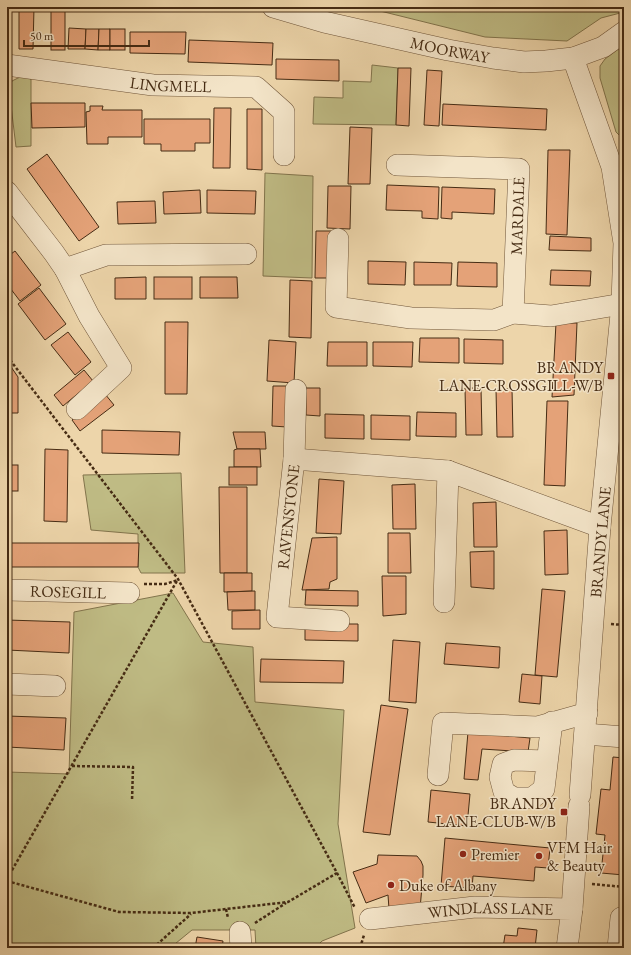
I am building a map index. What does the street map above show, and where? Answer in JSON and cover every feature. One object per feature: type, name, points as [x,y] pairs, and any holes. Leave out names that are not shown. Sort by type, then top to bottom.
[{"type":"street","name":"MOORWAY","points":[[273,7],[324,22],[448,50],[524,62],[573,58],[603,47],[624,32]]},
{"type":"street","name":"BRANDY LANE","points":[[572,909],[600,527],[617,429],[624,243],[618,165],[573,58]]},
{"type":"street","name":"LINGMELL","points":[[7,66],[152,84],[256,87],[284,112],[284,155]]},
{"type":"street","name":"MARDALE","points":[[397,165],[518,169],[513,312]]},
{"type":"street","points":[[7,192],[65,269],[89,316],[121,368],[77,409]]},
{"type":"street","points":[[338,239],[336,307],[411,318],[494,320],[513,312],[551,316],[622,304]]},
{"type":"street","points":[[65,269],[106,255],[246,254]]},
{"type":"street","points":[[294,459],[296,390]]},
{"type":"street","name":"RAVENSTONE","points":[[339,621],[277,617],[294,459],[448,471],[600,527]]},
{"type":"street","points":[[444,602],[448,471]]},
{"type":"street","name":"ROSEGILL","points":[[7,590],[129,593]]},
{"type":"street","points":[[7,684],[55,686]]},
{"type":"street","points":[[438,775],[443,723],[537,727],[587,713]]},
{"type":"street","points":[[547,761],[552,722]]},
{"type":"street","points":[[585,734],[624,737]]},
{"type":"street","name":"WINDLASS LANE","points":[[370,919],[475,907],[572,909],[567,948]]},
{"type":"street","points":[[618,948],[621,918],[624,919]]},
{"type":"path","points":[[7,356],[178,579],[361,919],[370,919]]},
{"type":"path","points":[[129,593],[139,584],[165,584],[178,579]]},
{"type":"path","points":[[178,579],[7,880],[119,912],[191,914],[288,902]]},
{"type":"path","points":[[71,766],[134,767],[132,801]]},
{"type":"path","points":[[241,940],[288,902],[337,873]]},
{"type":"path","points":[[574,882],[624,887]]},
{"type":"path","points":[[153,948],[191,914]]},
{"type":"shaded area","points":[[364,7],[624,7],[624,12],[601,18],[567,41],[485,37]]},
{"type":"shaded area","points":[[624,45],[624,140],[616,132],[600,78],[600,66],[605,59]]},
{"type":"shaded area","points":[[372,65],[398,68],[396,125],[313,124],[314,97],[343,98],[343,81],[371,82]]},
{"type":"shaded area","points":[[23,76],[31,79],[31,146],[16,147],[9,89],[12,81]]},
{"type":"shaded area","points":[[265,173],[313,176],[312,278],[263,276]]},
{"type":"shaded area","points":[[181,473],[185,573],[141,573],[138,567],[138,534],[91,530],[83,475]]},
{"type":"shaded area","points":[[173,593],[203,642],[253,647],[255,702],[344,710],[338,824],[355,928],[322,941],[315,948],[256,948],[255,930],[192,930],[170,948],[7,948],[7,772],[69,774],[74,612]]},
{"type":"building","points":[[19,7],[34,7],[33,49],[19,49]]},
{"type":"building","points":[[51,7],[65,7],[65,50],[51,50]]},
{"type":"building","points":[[69,28],[86,29],[85,49],[68,49]]},
{"type":"building","points":[[86,29],[99,29],[98,50],[85,49]]},
{"type":"building","points":[[99,29],[110,29],[110,50],[98,50]]},
{"type":"building","points":[[110,29],[125,29],[125,50],[110,50]]},
{"type":"building","points":[[130,32],[186,32],[185,54],[130,53]]},
{"type":"building","points":[[189,40],[273,43],[272,65],[188,62]]},
{"type":"building","points":[[276,59],[339,60],[339,81],[276,79]]},
{"type":"building","points":[[398,68],[411,68],[409,126],[396,125]]},
{"type":"building","points":[[427,70],[442,71],[439,126],[424,125]]},
{"type":"building","points":[[31,103],[85,103],[85,127],[32,128]]},
{"type":"building","points":[[443,104],[547,109],[546,130],[442,125]]},
{"type":"building","points":[[90,106],[103,106],[102,110],[142,110],[142,137],[108,137],[108,144],[87,144],[86,112],[90,111]]},
{"type":"building","points":[[214,108],[231,108],[230,168],[213,168]]},
{"type":"building","points":[[247,109],[262,109],[262,170],[247,169]]},
{"type":"building","points":[[144,119],[210,119],[210,143],[195,143],[195,151],[161,151],[161,144],[144,144]]},
{"type":"building","points":[[350,127],[372,128],[370,184],[348,184]]},
{"type":"building","points":[[548,150],[570,150],[567,235],[546,234]]},
{"type":"building","points":[[47,154],[99,227],[79,241],[27,169]]},
{"type":"building","points":[[387,185],[439,187],[438,219],[422,218],[422,211],[386,210]]},
{"type":"building","points":[[328,186],[351,186],[350,229],[327,228]]},
{"type":"building","points":[[442,187],[495,189],[494,214],[452,212],[452,219],[441,218]]},
{"type":"building","points":[[200,190],[201,213],[164,214],[163,192]]},
{"type":"building","points":[[207,190],[256,191],[255,214],[207,213]]},
{"type":"building","points":[[155,201],[156,223],[118,224],[117,202]]},
{"type":"building","points":[[316,231],[331,231],[329,278],[315,278]]},
{"type":"building","points":[[550,236],[591,238],[591,251],[549,250]]},
{"type":"building","points":[[15,251],[41,285],[20,301],[7,284],[7,257]]},
{"type":"building","points":[[368,261],[406,262],[405,285],[368,284]]},
{"type":"building","points":[[414,262],[452,263],[451,285],[414,285]]},
{"type":"building","points":[[458,262],[497,263],[497,287],[457,286]]},
{"type":"building","points":[[551,270],[591,271],[590,286],[550,285]]},
{"type":"building","points":[[146,277],[146,299],[115,299],[115,278]]},
{"type":"building","points":[[154,277],[192,277],[192,299],[154,299]]},
{"type":"building","points":[[200,277],[237,277],[238,298],[200,298]]},
{"type":"building","points":[[290,280],[312,281],[311,338],[289,337]]},
{"type":"building","points":[[39,288],[66,324],[45,340],[18,304]]},
{"type":"building","points":[[165,322],[188,322],[187,394],[165,394]]},
{"type":"building","points":[[556,323],[577,323],[574,395],[552,397]]},
{"type":"building","points":[[68,332],[91,362],[75,375],[51,345]]},
{"type":"building","points":[[420,338],[459,338],[459,363],[419,362]]},
{"type":"building","points":[[464,339],[503,340],[503,364],[464,363]]},
{"type":"building","points":[[269,340],[296,342],[294,383],[267,381]]},
{"type":"building","points":[[328,342],[367,342],[367,366],[327,366]]},
{"type":"building","points":[[373,342],[413,342],[412,367],[373,366]]},
{"type":"building","points":[[7,361],[18,377],[18,413],[7,413]]},
{"type":"building","points":[[84,370],[93,381],[63,406],[54,395]]},
{"type":"building","points":[[273,386],[288,386],[287,427],[272,426]]},
{"type":"building","points":[[306,388],[320,388],[320,416],[306,415]]},
{"type":"building","points":[[465,388],[481,388],[482,435],[466,435]]},
{"type":"building","points":[[496,389],[512,389],[513,437],[497,437]]},
{"type":"building","points":[[105,394],[114,405],[80,431],[72,420]]},
{"type":"building","points":[[547,401],[568,401],[565,486],[544,485]]},
{"type":"building","points":[[417,412],[456,413],[456,437],[416,436]]},
{"type":"building","points":[[325,414],[364,415],[364,439],[325,438]]},
{"type":"building","points":[[371,415],[410,416],[410,440],[371,439]]},
{"type":"building","points":[[102,430],[180,432],[179,455],[102,453]]},
{"type":"building","points":[[233,432],[265,432],[266,449],[237,449]]},
{"type":"building","points":[[45,449],[68,450],[67,522],[44,521]]},
{"type":"building","points":[[260,449],[261,467],[234,467],[234,450]]},
{"type":"building","points":[[7,465],[18,465],[18,491],[7,491]]},
{"type":"building","points":[[229,467],[257,467],[257,485],[229,485]]},
{"type":"building","points":[[319,479],[344,481],[341,534],[316,533]]},
{"type":"building","points":[[415,484],[416,529],[393,529],[392,485]]},
{"type":"building","points":[[219,487],[247,487],[247,573],[220,573]]},
{"type":"building","points":[[496,502],[497,547],[474,547],[473,503]]},
{"type":"building","points":[[567,530],[568,574],[545,575],[544,531]]},
{"type":"building","points":[[388,533],[410,533],[411,573],[388,573]]},
{"type":"building","points":[[337,537],[337,579],[330,582],[329,589],[302,590],[312,538]]},
{"type":"building","points":[[7,543],[139,543],[138,567],[7,567]]},
{"type":"building","points":[[494,551],[494,589],[471,587],[470,552]]},
{"type":"building","points":[[224,573],[252,573],[252,591],[224,592]]},
{"type":"building","points":[[382,576],[406,576],[406,614],[383,616]]},
{"type":"building","points":[[542,589],[565,591],[557,677],[535,675]]},
{"type":"building","points":[[306,590],[358,591],[358,606],[305,605]]},
{"type":"building","points":[[255,591],[255,610],[228,610],[227,592]]},
{"type":"building","points":[[260,610],[260,629],[232,629],[232,611]]},
{"type":"building","points":[[7,620],[70,622],[69,653],[7,650]]},
{"type":"building","points":[[305,624],[358,624],[358,641],[305,640]]},
{"type":"building","points":[[393,640],[420,642],[416,703],[389,701]]},
{"type":"building","points":[[446,643],[500,647],[499,668],[444,664]]},
{"type":"building","points":[[261,659],[344,661],[343,683],[260,682]]},
{"type":"building","points":[[522,674],[542,676],[540,704],[519,702]]},
{"type":"building","points":[[381,705],[408,709],[390,835],[363,832]]},
{"type":"building","points":[[7,716],[66,718],[64,750],[7,747]]},
{"type":"building","points":[[468,732],[530,738],[528,752],[482,749],[478,780],[464,779]]},
{"type":"building","points":[[613,757],[624,758],[624,875],[601,873],[605,835],[596,834],[601,789],[610,790]]},
{"type":"building","points":[[431,790],[470,794],[467,826],[428,822]]},
{"type":"building","points":[[445,838],[550,848],[548,868],[535,867],[534,881],[473,876],[472,888],[441,886]]},
{"type":"building","name":"Duke of Albany","points":[[378,855],[417,856],[421,861],[423,866],[423,875],[420,909],[389,909],[388,895],[366,903],[353,872],[377,864]]},
{"type":"building","points":[[518,928],[537,930],[535,948],[503,948],[505,935],[517,936]]},
{"type":"building","points":[[197,937],[223,941],[222,948],[195,948]]},
{"type":"place","name":"BRANDY LANE-CROSSGILL-W/B","points":[[611,376]]},
{"type":"place","name":"BRANDY LANE-CLUB-W/B","points":[[564,812]]},
{"type":"place","name":"Premier","points":[[463,854]]},
{"type":"place","name":"VFM Hair & Beauty","points":[[539,856]]},
{"type":"place","name":"Duke of Albany","points":[[391,885]]}]
